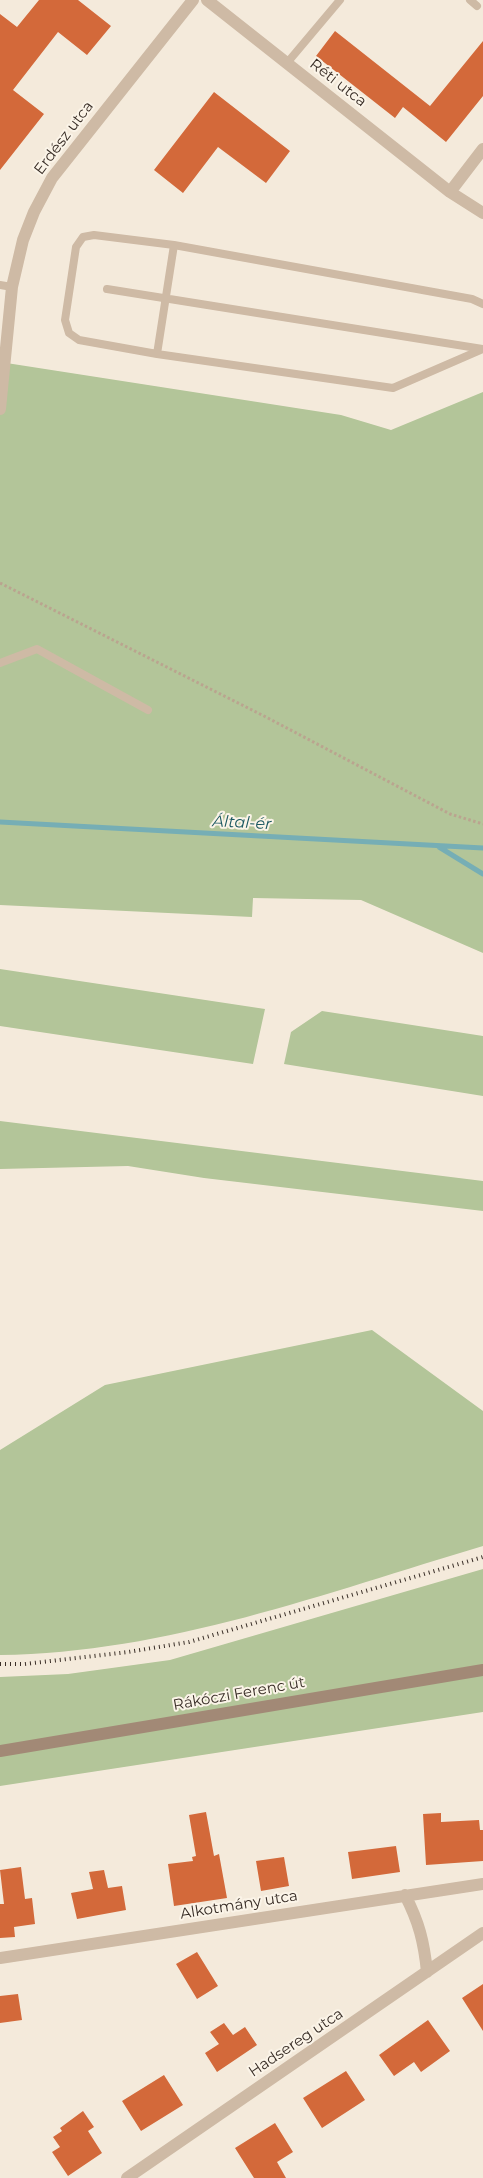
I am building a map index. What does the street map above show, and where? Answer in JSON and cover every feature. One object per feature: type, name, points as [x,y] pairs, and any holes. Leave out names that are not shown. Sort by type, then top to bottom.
[{"type":"main road","name":"Rákóczi Ferenc út","points":[[0,1751],[483,1670]]},
{"type":"street","name":"Erdész utca","points":[[0,409],[6,286],[34,212],[52,178],[193,0]]},
{"type":"street","name":"Réti utca","points":[[207,0],[450,192],[483,214]]},
{"type":"street","points":[[450,192],[483,149]]},
{"type":"street","name":"Alkotmány utca","points":[[0,1958],[483,1884]]},
{"type":"street","points":[[405,1895],[417,1919],[424,1945],[427,1972]]},
{"type":"street","name":"Hadsereg utca","points":[[127,2178],[483,1933]]},
{"type":"lane","points":[[287,63],[340,0]]},
{"type":"lane","points":[[470,0],[477,6]]},
{"type":"lane","points":[[483,304],[472,299],[174,245],[94,235],[83,237],[76,247],[65,320],[69,333],[79,340],[157,354],[393,388],[483,349]]},
{"type":"lane","points":[[157,354],[174,245]]},
{"type":"lane","points":[[107,289],[483,349]]},
{"type":"lane","points":[[0,664],[37,649],[148,710]]},
{"type":"path","points":[[0,583],[264,716],[450,814],[483,824]]},
{"type":"green space","points":[[0,362],[341,415],[391,430],[483,392],[483,953],[361,900],[253,898],[252,917],[0,905]]},
{"type":"green space","points":[[0,969],[265,1009],[253,1064],[0,1026]]},
{"type":"green space","points":[[322,1011],[483,1036],[483,1096],[284,1064],[291,1032]]},
{"type":"green space","points":[[0,1121],[483,1181],[483,1211],[204,1178],[128,1166],[0,1169]]},
{"type":"green space","points":[[372,1330],[483,1411],[483,1546],[305,1601],[185,1632],[124,1644],[62,1652],[0,1655],[0,1450],[105,1385]]},
{"type":"green space","points":[[483,1569],[483,1712],[0,1786],[0,1677],[68,1674],[170,1660]]},
{"type":"building","points":[[39,0],[78,0],[111,26],[87,55],[58,32],[13,90],[44,114],[0,170],[0,14],[17,27]]},
{"type":"building","points":[[335,31],[430,106],[483,41],[483,96],[446,142],[403,107],[395,118],[316,56]]},
{"type":"building","points":[[214,92],[290,151],[266,183],[218,147],[183,193],[154,170]]},
{"type":"building","points":[[206,1812],[214,1856],[219,1854],[227,1898],[174,1906],[168,1864],[193,1861],[192,1857],[196,1856],[189,1815]]},
{"type":"building","points":[[441,1813],[441,1822],[479,1820],[480,1830],[483,1830],[483,1861],[426,1865],[423,1814]]},
{"type":"building","points":[[396,1846],[400,1872],[352,1879],[348,1852]]},
{"type":"building","points":[[284,1857],[289,1886],[261,1891],[256,1861]]},
{"type":"building","points":[[21,1867],[25,1899],[32,1898],[35,1924],[14,1927],[15,1937],[0,1938],[0,1904],[4,1904],[0,1870]]},
{"type":"building","points":[[104,1870],[108,1888],[122,1886],[126,1910],[77,1919],[71,1893],[93,1889],[89,1872]]},
{"type":"building","points":[[197,1952],[218,1986],[197,1999],[176,1964]]},
{"type":"building","points":[[483,1984],[483,2031],[462,1998]]},
{"type":"building","points":[[18,1994],[22,2020],[0,2023],[0,1996]]},
{"type":"building","points":[[428,2020],[450,2051],[421,2072],[414,2062],[394,2076],[379,2055]]},
{"type":"building","points":[[224,2023],[233,2035],[245,2027],[257,2045],[217,2072],[205,2053],[219,2044],[210,2032]]},
{"type":"building","points":[[346,2071],[365,2100],[322,2128],[303,2098]]},
{"type":"building","points":[[164,2075],[183,2105],[141,2131],[122,2101]]},
{"type":"building","points":[[83,2111],[94,2127],[88,2131],[102,2153],[68,2176],[52,2152],[60,2147],[53,2137],[62,2131],[60,2128]]},
{"type":"building","points":[[275,2123],[293,2152],[277,2162],[286,2178],[254,2178],[235,2148]]},
{"type":"waterway","name":"Által-ér","points":[[0,822],[483,848]]},
{"type":"waterway","points":[[439,847],[483,874]]},
{"type":"railway","points":[[0,1664],[25,1664],[128,1652],[189,1642],[483,1557]]}]
